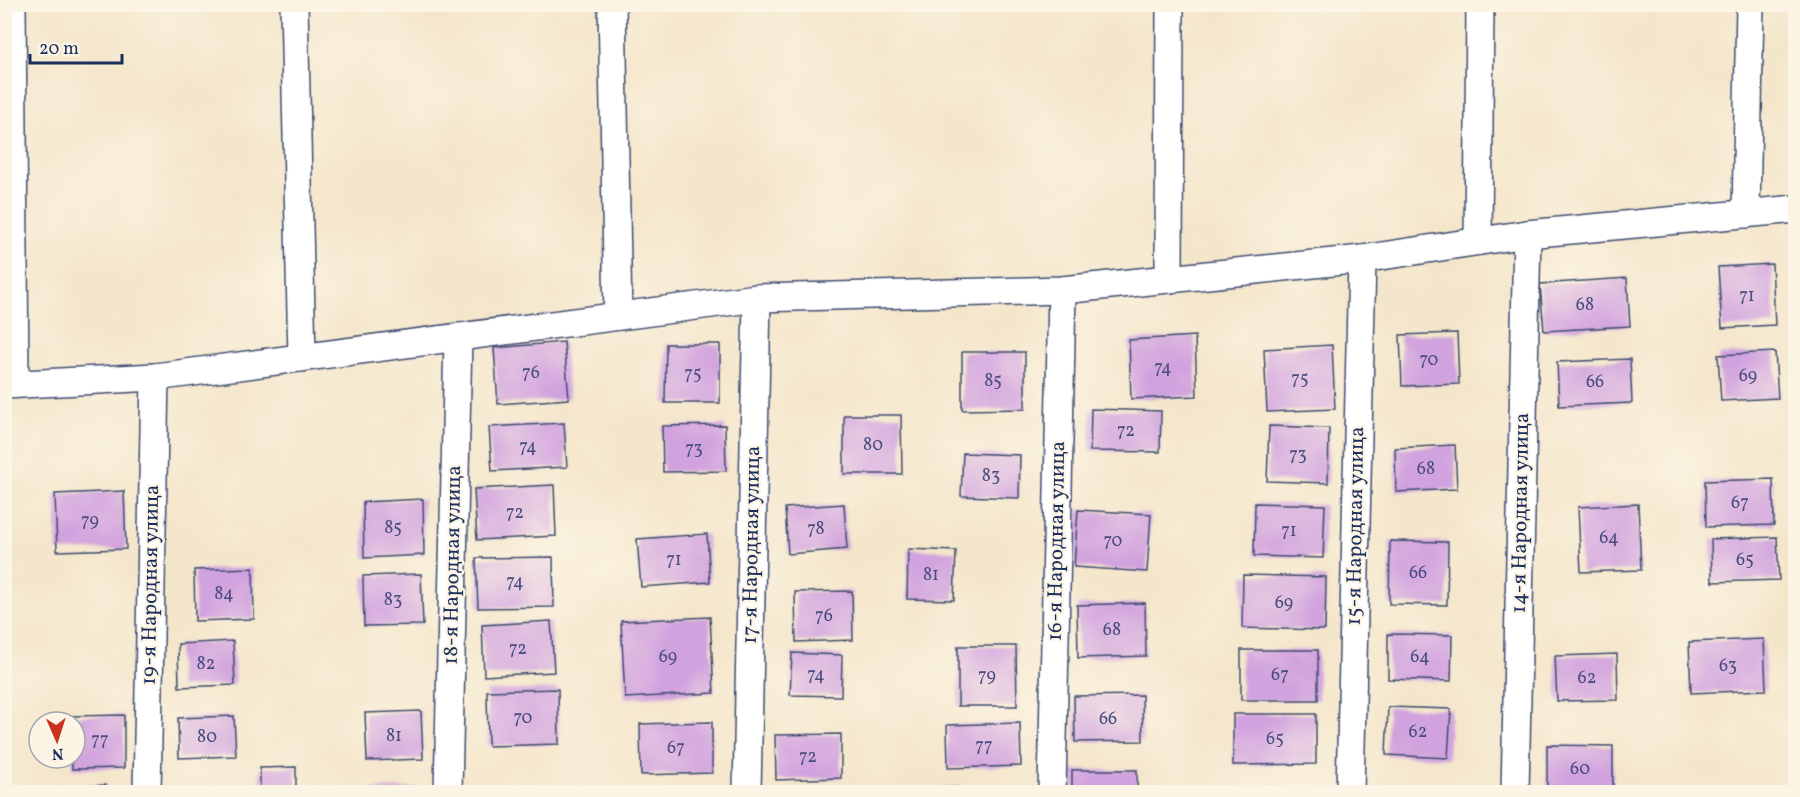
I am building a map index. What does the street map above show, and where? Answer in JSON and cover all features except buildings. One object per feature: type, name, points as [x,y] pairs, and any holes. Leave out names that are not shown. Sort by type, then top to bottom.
[{"type":"street","points":[[12,4],[10,385],[155,377],[757,298],[1062,290],[1362,259],[1527,234],[1796,209]]},
{"type":"street","points":[[294,4],[302,358]]},
{"type":"street","points":[[612,4],[618,316]]},
{"type":"street","points":[[1169,279],[1170,4]]},
{"type":"street","points":[[1478,241],[1480,4]]},
{"type":"street","points":[[1746,214],[1750,4]]},
{"type":"street","name":"14-я Народная улица","points":[[1515,792],[1527,234]]},
{"type":"street","name":"15-я Народная улица","points":[[1350,792],[1362,259]]},
{"type":"street","name":"16-я Народная улица","points":[[1052,792],[1062,290]]},
{"type":"street","name":"17-я Народная улица","points":[[747,792],[757,298]]},
{"type":"street","name":"18-я Народная улица","points":[[448,792],[458,337]]},
{"type":"street","name":"19-я Народная улица","points":[[147,792],[155,377]]}]
